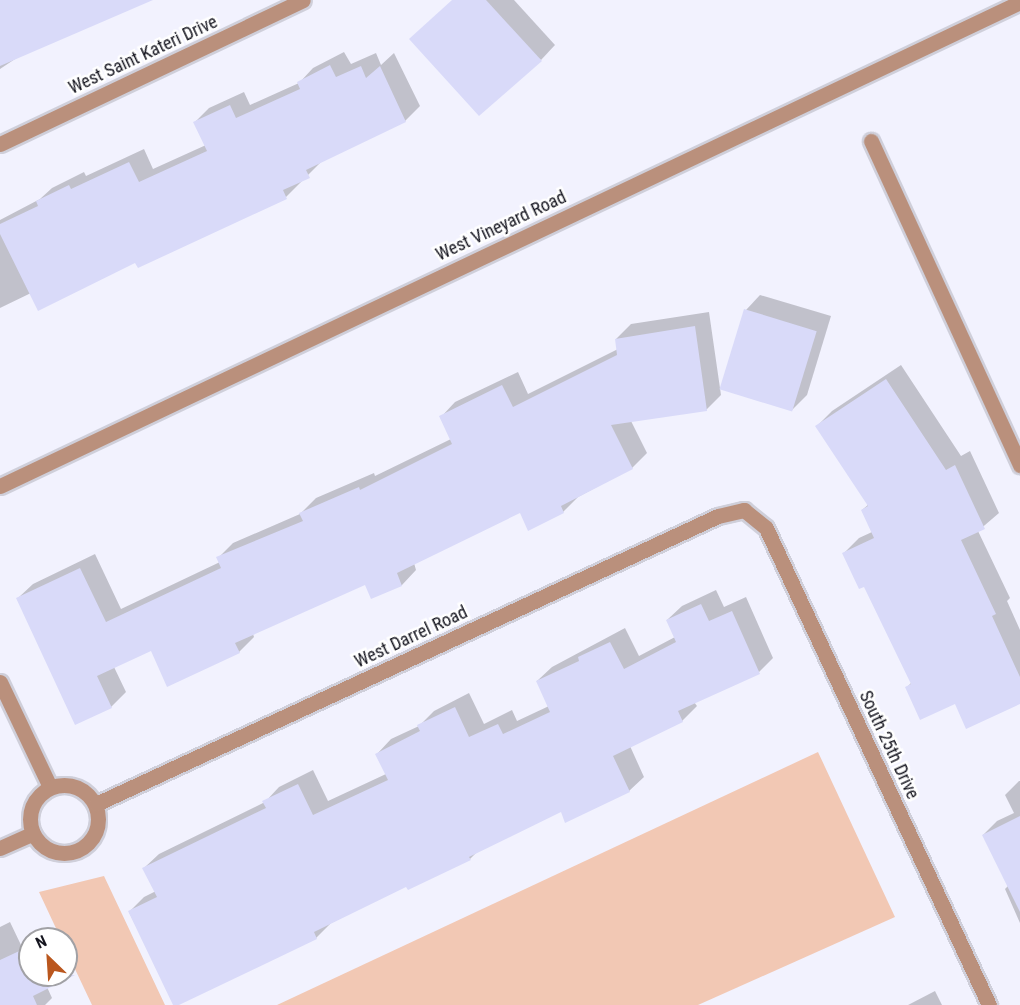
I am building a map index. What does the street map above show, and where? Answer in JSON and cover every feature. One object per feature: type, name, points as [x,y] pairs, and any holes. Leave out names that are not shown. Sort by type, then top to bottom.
[{"type":"street","name":"West Saint Kateri Drive","points":[[0,144],[303,0]]},
{"type":"street","name":"West Vineyard Road","points":[[0,486],[1020,2]]},
{"type":"street","points":[[871,141],[1020,465]]},
{"type":"street","name":"West Darrel Road","points":[[96,804],[718,516],[744,510]]},
{"type":"street","name":"South 25th Drive","points":[[744,510],[766,528],[989,1005]]},
{"type":"street","points":[[0,682],[50,787]]},
{"type":"street","points":[[73,785],[86,792],[96,804],[99,819],[95,835],[85,847],[71,853],[56,853],[42,846],[33,833],[29,818],[33,803],[50,787],[73,785]]},
{"type":"street","points":[[0,848],[33,833]]},
{"type":"shaded area","points":[[818,752],[895,917],[698,1005],[277,1005]]},
{"type":"shaded area","points":[[104,876],[165,1005],[92,1005],[78,975],[78,927],[55,927],[39,892]]},
{"type":"building","points":[[0,0],[153,0],[0,66]]},
{"type":"building","points":[[452,0],[486,0],[542,61],[479,116],[409,39]]},
{"type":"building","points":[[330,65],[336,77],[361,66],[366,78],[380,66],[406,122],[306,170],[310,178],[283,190],[287,199],[138,268],[135,263],[38,311],[0,234],[0,224],[38,206],[36,201],[69,185],[71,189],[129,162],[139,182],[207,151],[193,122],[230,105],[236,118],[300,89],[297,82]]},
{"type":"building","points":[[744,309],[817,331],[792,412],[719,389]]},
{"type":"building","points":[[695,326],[707,411],[611,425],[633,469],[561,506],[564,513],[528,531],[520,513],[397,573],[402,586],[371,599],[365,585],[235,643],[240,653],[167,687],[151,651],[97,676],[112,708],[75,725],[16,598],[80,568],[106,622],[221,568],[216,557],[303,521],[299,513],[359,487],[360,490],[452,444],[439,416],[502,385],[513,407],[617,355],[615,339]]},
{"type":"building","points":[[886,379],[946,470],[955,465],[985,529],[961,540],[996,614],[992,616],[1020,677],[1020,704],[966,729],[955,704],[920,720],[905,687],[911,684],[864,587],[859,589],[842,553],[874,538],[861,510],[868,506],[815,426]]},
{"type":"building","points":[[701,604],[709,621],[732,611],[760,674],[678,711],[683,722],[613,756],[630,792],[565,823],[561,812],[469,857],[471,860],[408,890],[406,887],[314,932],[317,939],[179,1005],[173,1005],[128,911],[157,897],[142,868],[266,808],[262,801],[298,784],[313,815],[388,780],[375,754],[420,731],[417,725],[455,707],[469,737],[498,724],[503,734],[550,712],[536,681],[579,661],[578,657],[610,642],[624,669],[676,642],[666,620]]},
{"type":"building","points":[[1020,816],[1020,912],[982,835]]},
{"type":"building","points":[[18,952],[18,987],[51,987],[33,996],[37,1005],[0,1005],[0,960]]}]
